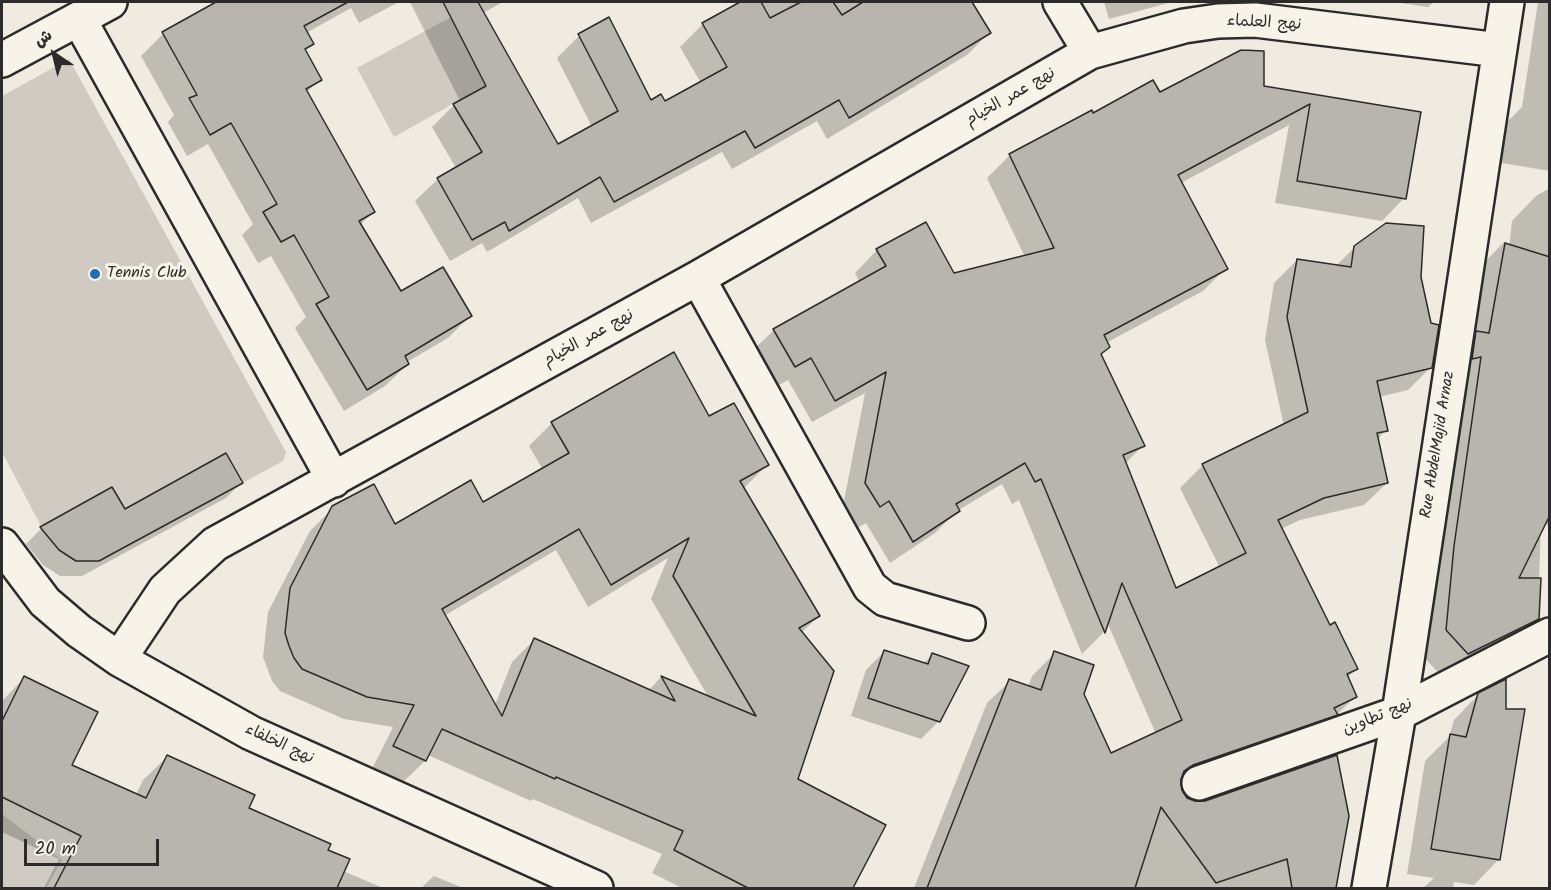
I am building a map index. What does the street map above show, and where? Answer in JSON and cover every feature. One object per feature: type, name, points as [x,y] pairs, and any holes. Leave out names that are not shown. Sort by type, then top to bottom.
[{"type":"street","points":[[2,60],[110,2]]},
{"type":"street","points":[[1060,2],[1090,52]]},
{"type":"street","name":"Rue AbdelMajid Arnaz","points":[[1369,888],[1399,713],[1507,2]]},
{"type":"street","points":[[79,19],[334,480]]},
{"type":"street","name":"نهج العلماء","points":[[1090,52],[1184,26],[1218,21],[1255,20],[1499,50]]},
{"type":"street","name":"نهج عمر الخيام","points":[[119,659],[165,590],[216,544],[698,278],[1090,52]]},
{"type":"street","points":[[698,278],[870,587],[885,599],[968,623]]},
{"type":"street","name":"نهج الخلفاء","points":[[2,545],[45,602],[79,631],[119,659],[251,733],[596,888]]},
{"type":"street","name":"نهج تطاوين","points":[[1199,783],[1399,713],[1550,635]]},
{"type":"shaded area","points":[[451,17],[515,69],[394,137],[357,68]]},
{"type":"shaded area","name":"Tennis Club","points":[[69,59],[286,452],[283,461],[99,561],[76,561],[59,550],[43,530],[2,452],[2,96]]},
{"type":"shaded area","points":[[2,814],[62,860],[46,888],[2,888]]},
{"type":"building","points":[[216,2],[348,2],[304,26],[314,44],[305,49],[322,80],[306,89],[375,212],[359,221],[401,291],[443,267],[472,316],[405,356],[409,364],[367,390],[316,304],[329,297],[294,235],[281,242],[263,212],[277,204],[231,123],[210,135],[189,98],[197,95],[162,32]]},
{"type":"building","points":[[443,2],[478,2],[558,144],[618,111],[578,34],[609,17],[651,100],[661,94],[665,101],[727,67],[702,23],[740,2],[761,2],[770,18],[801,2],[833,2],[842,15],[863,2],[972,2],[991,33],[849,118],[839,100],[755,148],[745,131],[614,202],[600,177],[509,231],[505,222],[472,240],[437,178],[482,152],[453,104],[486,86]]},
{"type":"building","points":[[1241,50],[1264,51],[1264,86],[1421,112],[1406,199],[1297,181],[1310,104],[1178,175],[1228,269],[1104,335],[1110,347],[1101,354],[1145,446],[1123,455],[1176,588],[1246,553],[1202,464],[1308,412],[1287,317],[1297,259],[1351,267],[1354,246],[1386,223],[1424,226],[1421,277],[1431,323],[1439,325],[1432,368],[1377,381],[1388,431],[1377,433],[1388,483],[1324,498],[1278,520],[1330,625],[1335,622],[1358,669],[1347,674],[1357,697],[1334,708],[1338,715],[1193,765],[1184,771],[1181,780],[1182,790],[1187,798],[1205,801],[1337,755],[1349,816],[1336,888],[1292,888],[1287,859],[1216,883],[1161,807],[1135,888],[927,888],[1009,679],[1041,690],[1054,651],[1094,665],[1084,694],[1111,753],[1182,720],[1122,583],[1105,633],[1041,479],[1035,482],[1025,463],[956,504],[960,511],[913,542],[889,501],[880,507],[865,483],[886,372],[835,401],[811,358],[795,367],[773,329],[886,266],[876,249],[926,222],[954,273],[1054,248],[1009,154],[1092,110],[1093,113],[1153,80],[1160,92]]},
{"type":"building","points":[[1505,243],[1550,257],[1550,515],[1519,578],[1541,578],[1539,619],[1468,654],[1446,630],[1454,546],[1481,357],[1472,359],[1476,331],[1489,333]]},
{"type":"building","points":[[674,352],[709,416],[734,403],[769,465],[740,481],[820,616],[799,628],[834,671],[798,779],[886,825],[853,888],[748,888],[674,850],[683,831],[556,777],[555,779],[442,729],[426,761],[393,746],[414,705],[367,697],[302,669],[294,658],[285,633],[290,588],[332,506],[374,484],[395,524],[471,480],[483,502],[569,453],[551,422]],"holes":[[[579,529],[611,585],[689,538],[673,576],[756,716],[661,676],[675,701],[534,638],[502,716],[442,609]]]},
{"type":"building","points":[[226,453],[243,483],[99,561],[76,561],[59,550],[40,527],[112,487],[125,509]]},
{"type":"building","points":[[884,650],[928,664],[932,653],[969,666],[940,722],[868,698]]},
{"type":"building","points":[[24,676],[98,712],[72,765],[146,798],[167,755],[255,795],[249,808],[331,844],[328,850],[350,859],[337,888],[54,888],[81,836],[2,797],[2,721]]},
{"type":"building","points":[[1506,679],[1506,709],[1525,709],[1500,860],[1431,849],[1450,734],[1466,737],[1478,693]]},
{"type":"place","name":"Tennis Club","points":[[95,274]]}]
